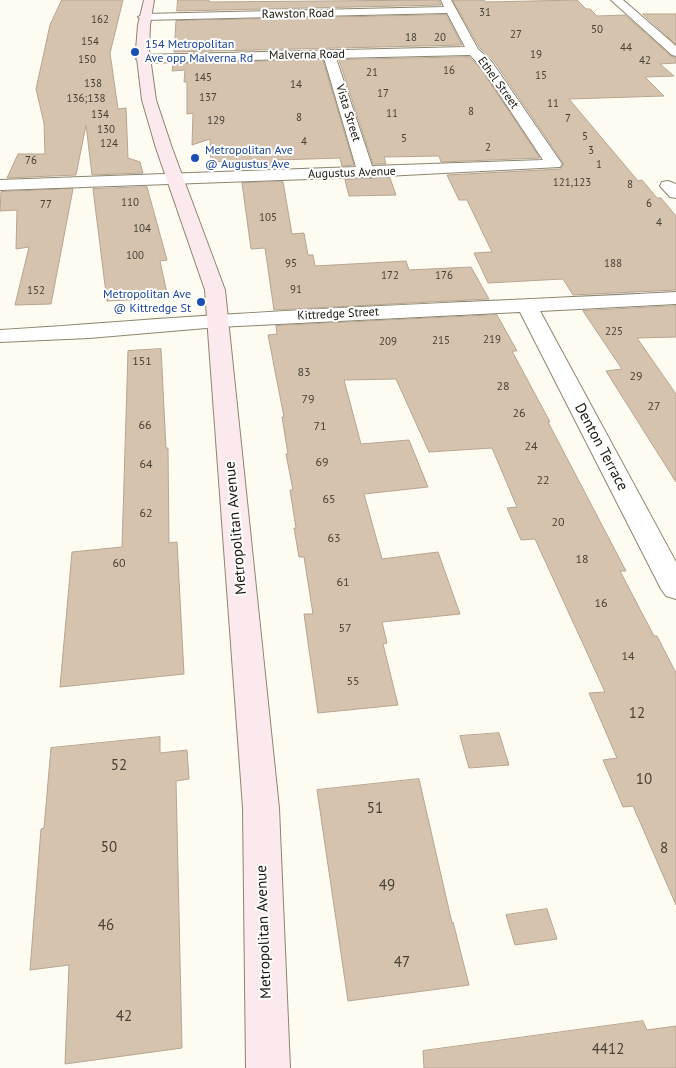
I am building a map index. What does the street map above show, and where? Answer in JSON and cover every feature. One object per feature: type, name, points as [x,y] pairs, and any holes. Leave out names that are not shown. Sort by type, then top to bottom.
[{"type":"street","name":"Metropolitan Avenue","points":[[149,0],[144,17],[142,59],[148,100],[215,290],[260,808],[268,1068]]},
{"type":"street","points":[[616,0],[676,52]]},
{"type":"street","name":"Rawston Road","points":[[144,17],[449,5]]},
{"type":"street","name":"Ethel Street","points":[[449,5],[473,51],[487,65],[554,164]]},
{"type":"street","name":"Malverna Road","points":[[142,59],[473,51]]},
{"type":"street","name":"Vista Street","points":[[330,55],[366,172]]},
{"type":"street","name":"Augustus Avenue","points":[[0,185],[176,180],[554,164]]},
{"type":"street","name":"Kittredge Street","points":[[0,336],[89,332],[218,321],[526,304],[676,298]]},
{"type":"street","name":"Denton Terrace","points":[[526,304],[676,589]]},
{"type":"building","points":[[62,0],[123,0],[110,53],[118,109],[126,108],[128,158],[140,162],[143,173],[92,175],[86,125],[76,175],[7,178],[18,154],[45,154],[44,123],[36,89],[50,25]]},
{"type":"building","points":[[178,0],[209,0],[209,2],[439,0],[441,5],[177,11]]},
{"type":"building","points":[[453,0],[484,0],[486,2],[577,0],[597,16],[625,15],[671,56],[676,58],[676,63],[660,64],[674,76],[645,77],[664,96],[569,99],[638,181],[642,180],[676,216],[676,290],[573,295],[563,279],[488,283],[474,253],[492,252],[467,200],[459,200],[447,175],[560,169],[564,164],[494,61],[480,48]]},
{"type":"building","points":[[643,14],[676,14],[676,44]]},
{"type":"building","points":[[446,15],[462,45],[174,52],[176,21]]},
{"type":"building","points":[[469,57],[481,69],[540,158],[441,162],[439,156],[384,157],[386,164],[373,164],[339,60]]},
{"type":"building","points":[[323,60],[354,165],[342,166],[340,158],[278,160],[280,168],[240,169],[239,161],[211,162],[210,139],[192,145],[193,113],[187,114],[187,82],[184,82],[185,70],[172,71],[173,64]]},
{"type":"building","points":[[390,178],[396,195],[349,196],[345,180]]},
{"type":"building","points":[[283,182],[292,234],[304,233],[308,255],[313,255],[315,266],[406,261],[409,270],[471,267],[489,299],[274,310],[265,248],[251,249],[242,183]]},
{"type":"building","points":[[147,187],[167,260],[160,261],[168,298],[107,301],[93,189]]},
{"type":"building","points":[[73,189],[51,304],[15,305],[29,247],[16,249],[17,210],[0,211],[1,192]]},
{"type":"building","points":[[676,306],[676,337],[637,338],[676,394],[676,482],[606,371],[622,369],[583,311]]},
{"type":"building","points":[[497,315],[517,351],[512,351],[626,571],[620,571],[676,673],[676,905],[633,806],[623,807],[603,760],[617,758],[589,693],[605,692],[535,539],[521,540],[507,508],[517,507],[492,448],[429,452],[396,379],[344,380],[361,444],[409,440],[428,487],[364,494],[382,559],[438,552],[460,614],[382,622],[387,643],[383,644],[398,705],[318,713],[304,614],[313,614],[304,557],[299,557],[294,528],[296,528],[290,490],[293,490],[286,454],[288,454],[282,417],[284,417],[268,335],[277,334],[276,326]]},
{"type":"building","points":[[161,349],[166,448],[168,448],[169,543],[177,542],[184,674],[60,687],[72,552],[122,547],[128,351]]},
{"type":"building","points":[[499,733],[509,765],[469,768],[460,736]]},
{"type":"building","points":[[160,737],[160,753],[187,750],[189,779],[176,781],[182,1048],[65,1064],[69,965],[30,970],[41,829],[44,828],[51,748]]},
{"type":"building","points":[[419,779],[452,923],[469,985],[348,1001],[317,790]]},
{"type":"building","points":[[547,909],[557,939],[515,945],[506,915]]},
{"type":"building","points":[[643,1021],[647,1030],[676,1026],[676,1068],[424,1068],[423,1051]]},
{"type":"place","name":"154 Metropolitan Ave opp Malverna Rd","points":[[135,52]]},
{"type":"place","name":"Metropolitan Ave @ Augustus Ave","points":[[195,158]]},
{"type":"place","name":"Metropolitan Ave @ Kittredge St","points":[[201,302]]}]
